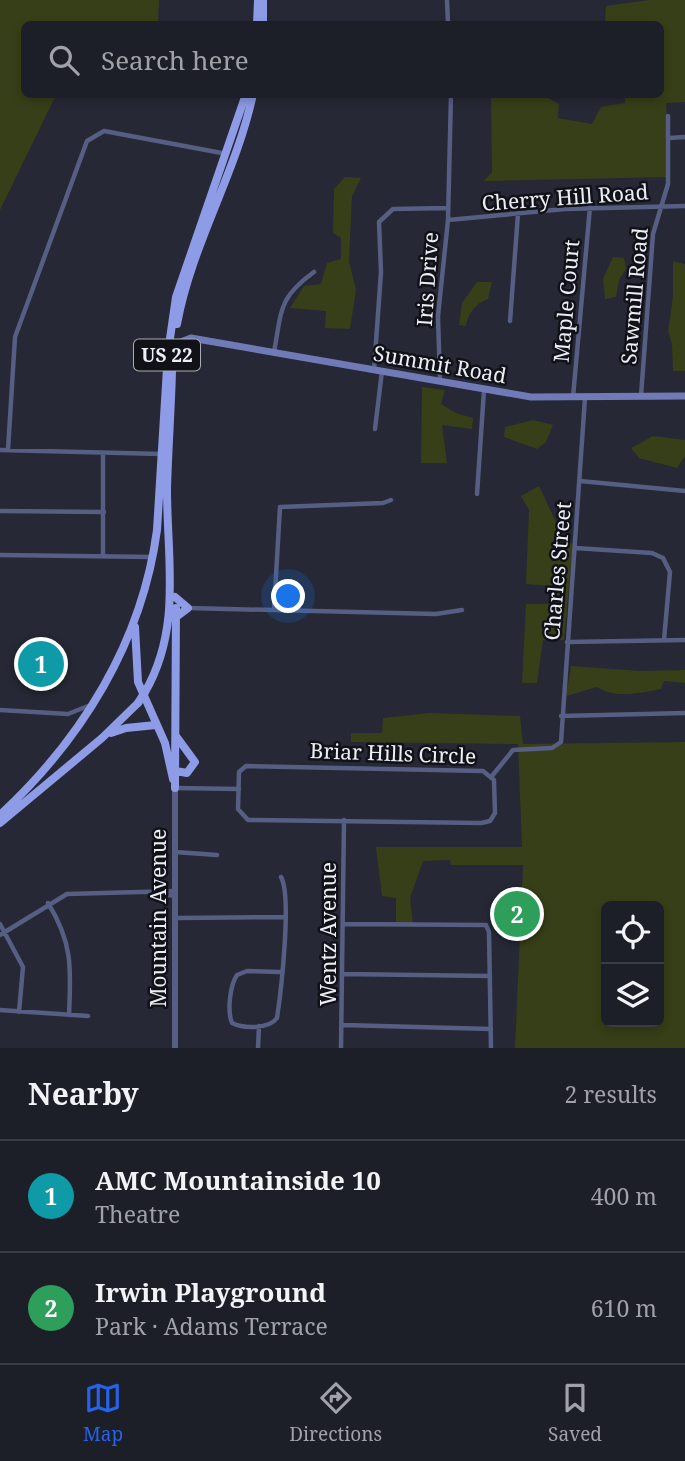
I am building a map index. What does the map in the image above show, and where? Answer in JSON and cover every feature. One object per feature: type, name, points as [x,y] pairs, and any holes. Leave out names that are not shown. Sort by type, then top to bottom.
[{"type":"highway","points":[[258,21],[262,2]]},
{"type":"highway","points":[[262,2],[263,21]]},
{"type":"highway","name":"US 22","points":[[0,815],[40,776],[81,725],[135,624],[154,557],[168,352],[176,297],[245,98]]},
{"type":"highway","name":"US 22","points":[[0,823],[102,738],[138,703],[159,665],[168,636],[170,550],[167,490],[173,345],[202,234],[234,158],[252,98]]},
{"type":"highway","points":[[170,550],[176,618],[175,788]]},
{"type":"highway","points":[[175,597],[188,608],[176,618]]},
{"type":"highway","points":[[135,624],[138,682],[176,771]]},
{"type":"highway","points":[[102,738],[127,727],[156,725]]},
{"type":"highway","points":[[175,733],[178,741],[195,761],[189,772],[176,771]]},
{"type":"highway","points":[[165,743],[175,788]]},
{"type":"main road","points":[[173,345],[191,338],[177,324]]},
{"type":"main road","name":"Summit Road","points":[[191,338],[531,397],[685,396]]},
{"type":"street","points":[[447,0],[448,21]]},
{"type":"street","name":"Iris Drive","points":[[440,382],[438,316],[448,220],[451,98]]},
{"type":"street","name":"Sawmill Road","points":[[641,397],[653,234],[667,189],[668,116]]},
{"type":"street","points":[[8,450],[15,337],[87,141],[104,131],[227,154]]},
{"type":"street","points":[[669,138],[685,137]]},
{"type":"street","name":"Cherry Hill Road","points":[[448,220],[590,207],[685,206]]},
{"type":"street","name":"Maple Court","points":[[573,397],[590,207]]},
{"type":"street","points":[[375,429],[381,272],[379,222],[385,214],[398,208],[447,208]]},
{"type":"street","points":[[510,321],[518,214]]},
{"type":"street","points":[[274,352],[285,299],[293,287],[314,272]]},
{"type":"street","points":[[477,494],[484,390]]},
{"type":"street","name":"Charles Street","points":[[492,776],[513,750],[558,746],[585,398]]},
{"type":"street","points":[[0,450],[162,454]]},
{"type":"street","points":[[103,453],[103,555]]},
{"type":"street","points":[[580,481],[685,491]]},
{"type":"street","points":[[274,610],[280,507],[383,503],[391,500]]},
{"type":"street","points":[[0,512],[104,512]]},
{"type":"street","points":[[575,548],[652,554],[663,558],[670,572],[664,640]]},
{"type":"street","points":[[0,555],[154,557]]},
{"type":"street","points":[[188,608],[436,614],[462,610]]},
{"type":"street","points":[[567,642],[685,639]]},
{"type":"street","points":[[0,710],[68,714],[93,705]]},
{"type":"street","points":[[561,716],[685,713]]},
{"type":"street","points":[[68,714],[81,725]]},
{"type":"street","name":"Briar Hills Circle","points":[[249,765],[483,771],[492,776],[496,810],[488,822],[248,820],[239,813],[239,772],[249,765]]},
{"type":"street","points":[[175,788],[239,789]]},
{"type":"street","name":"Mountain Avenue","points":[[175,788],[175,1048]]},
{"type":"street","name":"Wentz Avenue","points":[[341,1048],[344,820]]},
{"type":"street","points":[[175,852],[217,855]]},
{"type":"street","points":[[281,877],[285,888],[285,917],[281,972],[277,1018],[271,1025],[232,1023],[230,1017],[233,982],[244,971],[281,972]]},
{"type":"street","points":[[1,933],[67,894],[82,891],[176,894]]},
{"type":"street","points":[[48,903],[59,921],[71,957],[69,1014]]},
{"type":"street","points":[[176,918],[285,917]]},
{"type":"street","points":[[0,924],[1,933],[23,967],[19,1012]]},
{"type":"street","points":[[343,924],[483,924],[489,932],[491,1048]]},
{"type":"street","points":[[343,974],[490,976]]},
{"type":"street","points":[[0,1010],[88,1016]]},
{"type":"street","points":[[343,1025],[491,1029]]},
{"type":"street","points":[[258,1048],[259,1026]]},
{"type":"green space","points":[[0,0],[159,0],[158,21],[21,21],[21,98],[55,98],[0,210]]},
{"type":"green space","points":[[649,0],[685,0],[685,102],[666,103],[670,177],[484,181],[492,172],[491,98],[548,98],[559,104],[558,118],[592,124],[601,107],[625,103],[625,98],[664,98],[664,21],[605,21],[606,6]]},
{"type":"green space","points":[[345,177],[361,178],[352,196],[349,261],[356,290],[350,329],[325,328],[326,311],[290,308],[304,286],[321,284],[327,263],[341,259],[341,238],[333,233],[334,189]]},
{"type":"green space","points":[[613,257],[624,258],[626,269],[619,280],[616,297],[605,299],[603,279]]},
{"type":"green space","points":[[673,261],[685,264],[685,371],[673,371],[672,344],[668,331],[673,297]]},
{"type":"green space","points":[[477,282],[492,282],[488,299],[473,309],[466,326],[459,325],[462,303]]},
{"type":"green space","points":[[422,387],[445,390],[441,404],[456,413],[473,418],[472,429],[442,425],[447,463],[421,463]]},
{"type":"green space","points":[[533,420],[553,425],[546,442],[537,449],[504,437],[505,427]]},
{"type":"green space","points":[[653,436],[685,440],[685,456],[677,468],[639,458],[631,448]]},
{"type":"green space","points":[[539,486],[565,541],[573,544],[564,640],[543,640],[537,683],[522,683],[526,604],[550,604],[551,586],[526,584],[529,510],[521,496]]},
{"type":"green space","points":[[571,666],[641,671],[685,670],[685,683],[664,681],[661,689],[628,694],[612,693],[597,687],[566,696]]},
{"type":"green space","points":[[430,713],[520,716],[523,744],[685,742],[685,1048],[515,1048],[523,865],[451,865],[450,860],[423,861],[410,898],[413,925],[396,925],[396,898],[382,896],[376,847],[522,847],[518,744],[351,742],[351,733],[382,733],[383,718]]},
{"type":"place","name":"AMC Mountainside 10","points":[[41,664]]},
{"type":"place","name":"Irwin Playground","points":[[517,914]]}]
